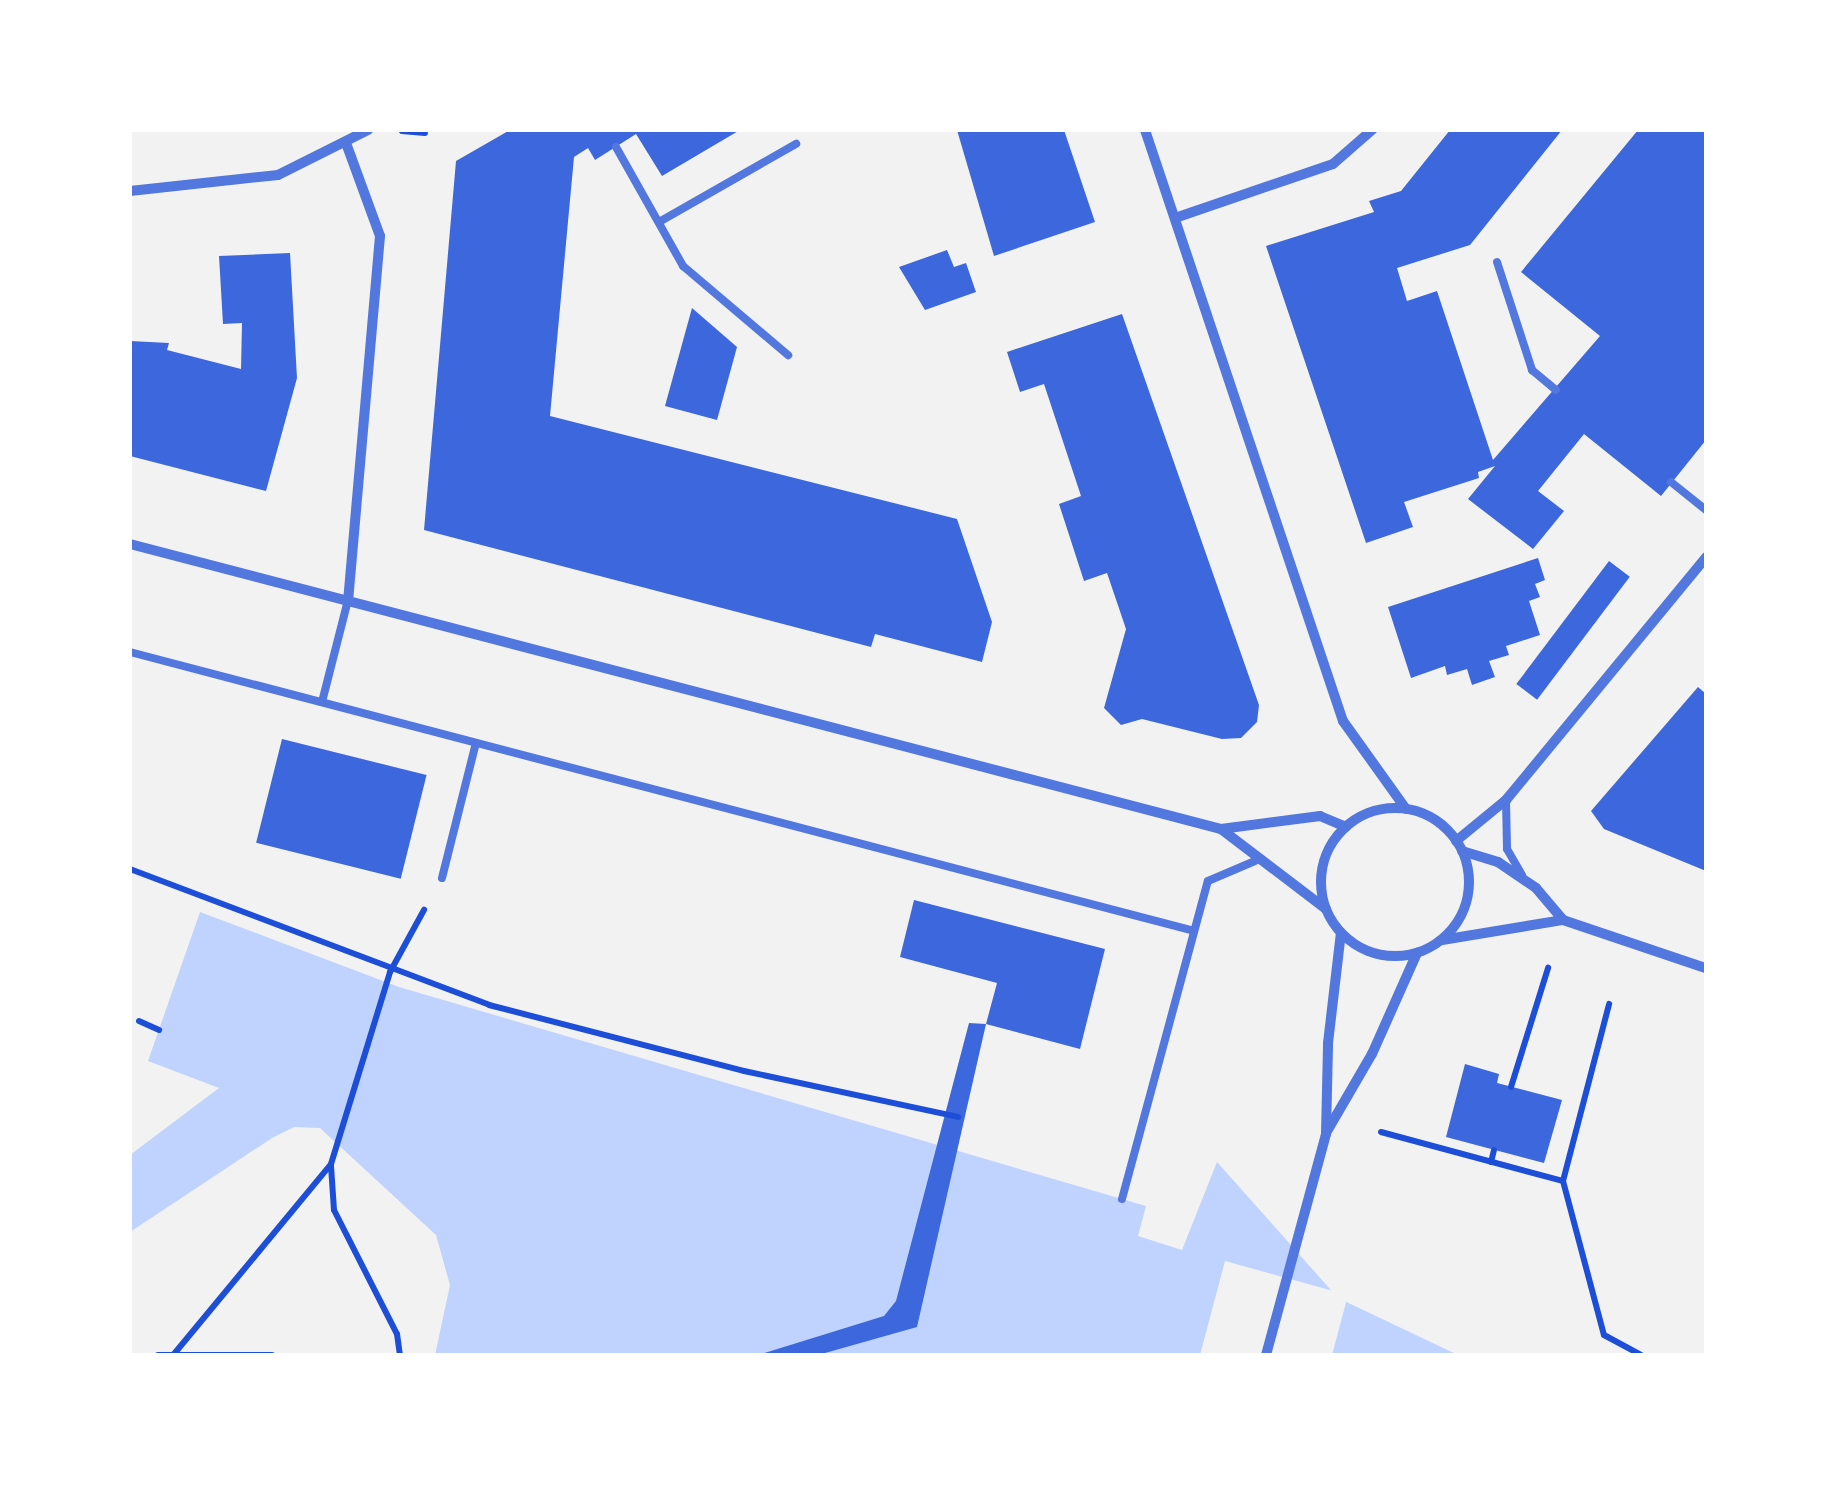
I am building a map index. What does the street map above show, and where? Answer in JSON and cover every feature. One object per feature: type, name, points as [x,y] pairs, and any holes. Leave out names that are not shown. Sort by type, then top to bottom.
[{"type":"street","points":[[130,191],[254,180],[368,130]]},
{"type":"street","points":[[1145,130],[1343,721],[1406,810]]},
{"type":"street","points":[[1175,218],[1333,164],[1372,130]]},
{"type":"street","points":[[346,142],[372,202],[380,250],[348,600]]},
{"type":"street","points":[[130,544],[1221,829],[1320,816],[1346,827]]},
{"type":"street","points":[[1459,846],[1506,800],[1706,556]]},
{"type":"street","points":[[1564,920],[1536,888],[1498,862],[1459,846],[1429,817],[1406,810],[1375,812],[1346,827],[1322,870],[1327,910],[1341,933],[1376,954],[1416,952],[1441,940],[1564,920],[1706,968]]},
{"type":"street","points":[[1221,829],[1255,861],[1327,910]]},
{"type":"street","points":[[1441,940],[1465,906],[1469,882],[1459,846]]},
{"type":"street","points":[[1266,1355],[1326,1134],[1328,1043],[1341,933]]},
{"type":"street","points":[[1326,1134],[1372,1054],[1416,952]]},
{"type":"lane","points":[[659,222],[796,144]]},
{"type":"lane","points":[[616,146],[683,266],[788,355]]},
{"type":"lane","points":[[1496,262],[1532,370],[1556,390]]},
{"type":"lane","points":[[1671,482],[1706,510]]},
{"type":"lane","points":[[322,702],[348,600]]},
{"type":"lane","points":[[130,652],[1194,931]]},
{"type":"lane","points":[[442,878],[476,743]]},
{"type":"lane","points":[[1506,800],[1507,848],[1536,888]]},
{"type":"lane","points":[[1122,1199],[1208,881],[1255,861]]},
{"type":"path","points":[[130,869],[390,974],[489,1006],[744,1072],[958,1117]]},
{"type":"path","points":[[174,1354],[331,1164],[390,974],[442,878]]},
{"type":"path","points":[[1511,1087],[1548,968]]},
{"type":"path","points":[[1609,1004],[1563,1181],[1604,1335],[1641,1355]]},
{"type":"path","points":[[139,1022],[159,1030]]},
{"type":"path","points":[[1381,1132],[1563,1181]]},
{"type":"path","points":[[1491,1162],[1494,1150]]},
{"type":"path","points":[[331,1164],[334,1210],[396,1334],[400,1355]]},
{"type":"path","points":[[158,1355],[272,1355]]},
{"type":"water","points":[[200,912],[399,987],[1146,1206],[1138,1236],[1182,1250],[1217,1162],[1338,1298],[1458,1355],[435,1355],[450,1285],[436,1235],[320,1128],[294,1127],[272,1138],[130,1232],[130,1155],[219,1088],[148,1061]]},
{"type":"pier","points":[[1225,1261],[1348,1295],[1332,1355],[1200,1355]]},
{"type":"building","points":[[510,130],[740,130],[662,176],[636,134],[595,160],[588,148],[574,157],[550,416],[957,519],[992,622],[982,662],[875,634],[871,647],[424,530],[456,161]]},
{"type":"building","points":[[957,130],[1064,130],[1095,222],[994,256]]},
{"type":"building","points":[[1450,130],[1562,130],[1470,245],[1397,268],[1407,301],[1437,291],[1493,460],[1600,336],[1521,272],[1638,130],[1706,130],[1706,440],[1661,496],[1584,434],[1538,491],[1564,511],[1533,549],[1468,499],[1495,466],[1478,472],[1479,478],[1404,502],[1413,527],[1366,543],[1266,246],[1374,212],[1369,201],[1401,191]]},
{"type":"building","points":[[947,250],[954,267],[966,263],[976,292],[925,310],[899,267]]},
{"type":"building","points":[[290,253],[297,378],[266,491],[130,456],[130,341],[169,343],[167,350],[241,369],[242,323],[223,324],[219,256]]},
{"type":"building","points":[[692,308],[737,347],[717,420],[665,406]]},
{"type":"building","points":[[1122,314],[1259,705],[1257,722],[1241,738],[1222,739],[1142,719],[1121,725],[1104,708],[1126,629],[1107,573],[1084,581],[1059,504],[1081,496],[1044,384],[1020,392],[1007,352]]},
{"type":"building","points":[[1538,558],[1545,580],[1535,584],[1540,597],[1529,601],[1540,635],[1506,646],[1509,655],[1489,661],[1495,677],[1472,685],[1467,669],[1447,675],[1445,666],[1411,678],[1388,607]]},
{"type":"building","points":[[1609,561],[1630,577],[1537,700],[1516,684]]},
{"type":"building","points":[[1698,687],[1706,694],[1706,871],[1604,829],[1591,811]]},
{"type":"building","points":[[282,739],[427,775],[401,879],[256,843]]},
{"type":"building","points":[[914,900],[1105,949],[1080,1049],[986,1024],[997,983],[900,957]]},
{"type":"building","points":[[969,1023],[986,1024],[917,1327],[818,1355],[758,1355],[884,1316],[896,1301]]},
{"type":"building","points":[[1465,1064],[1499,1074],[1497,1083],[1562,1100],[1544,1163],[1446,1137]]}]
